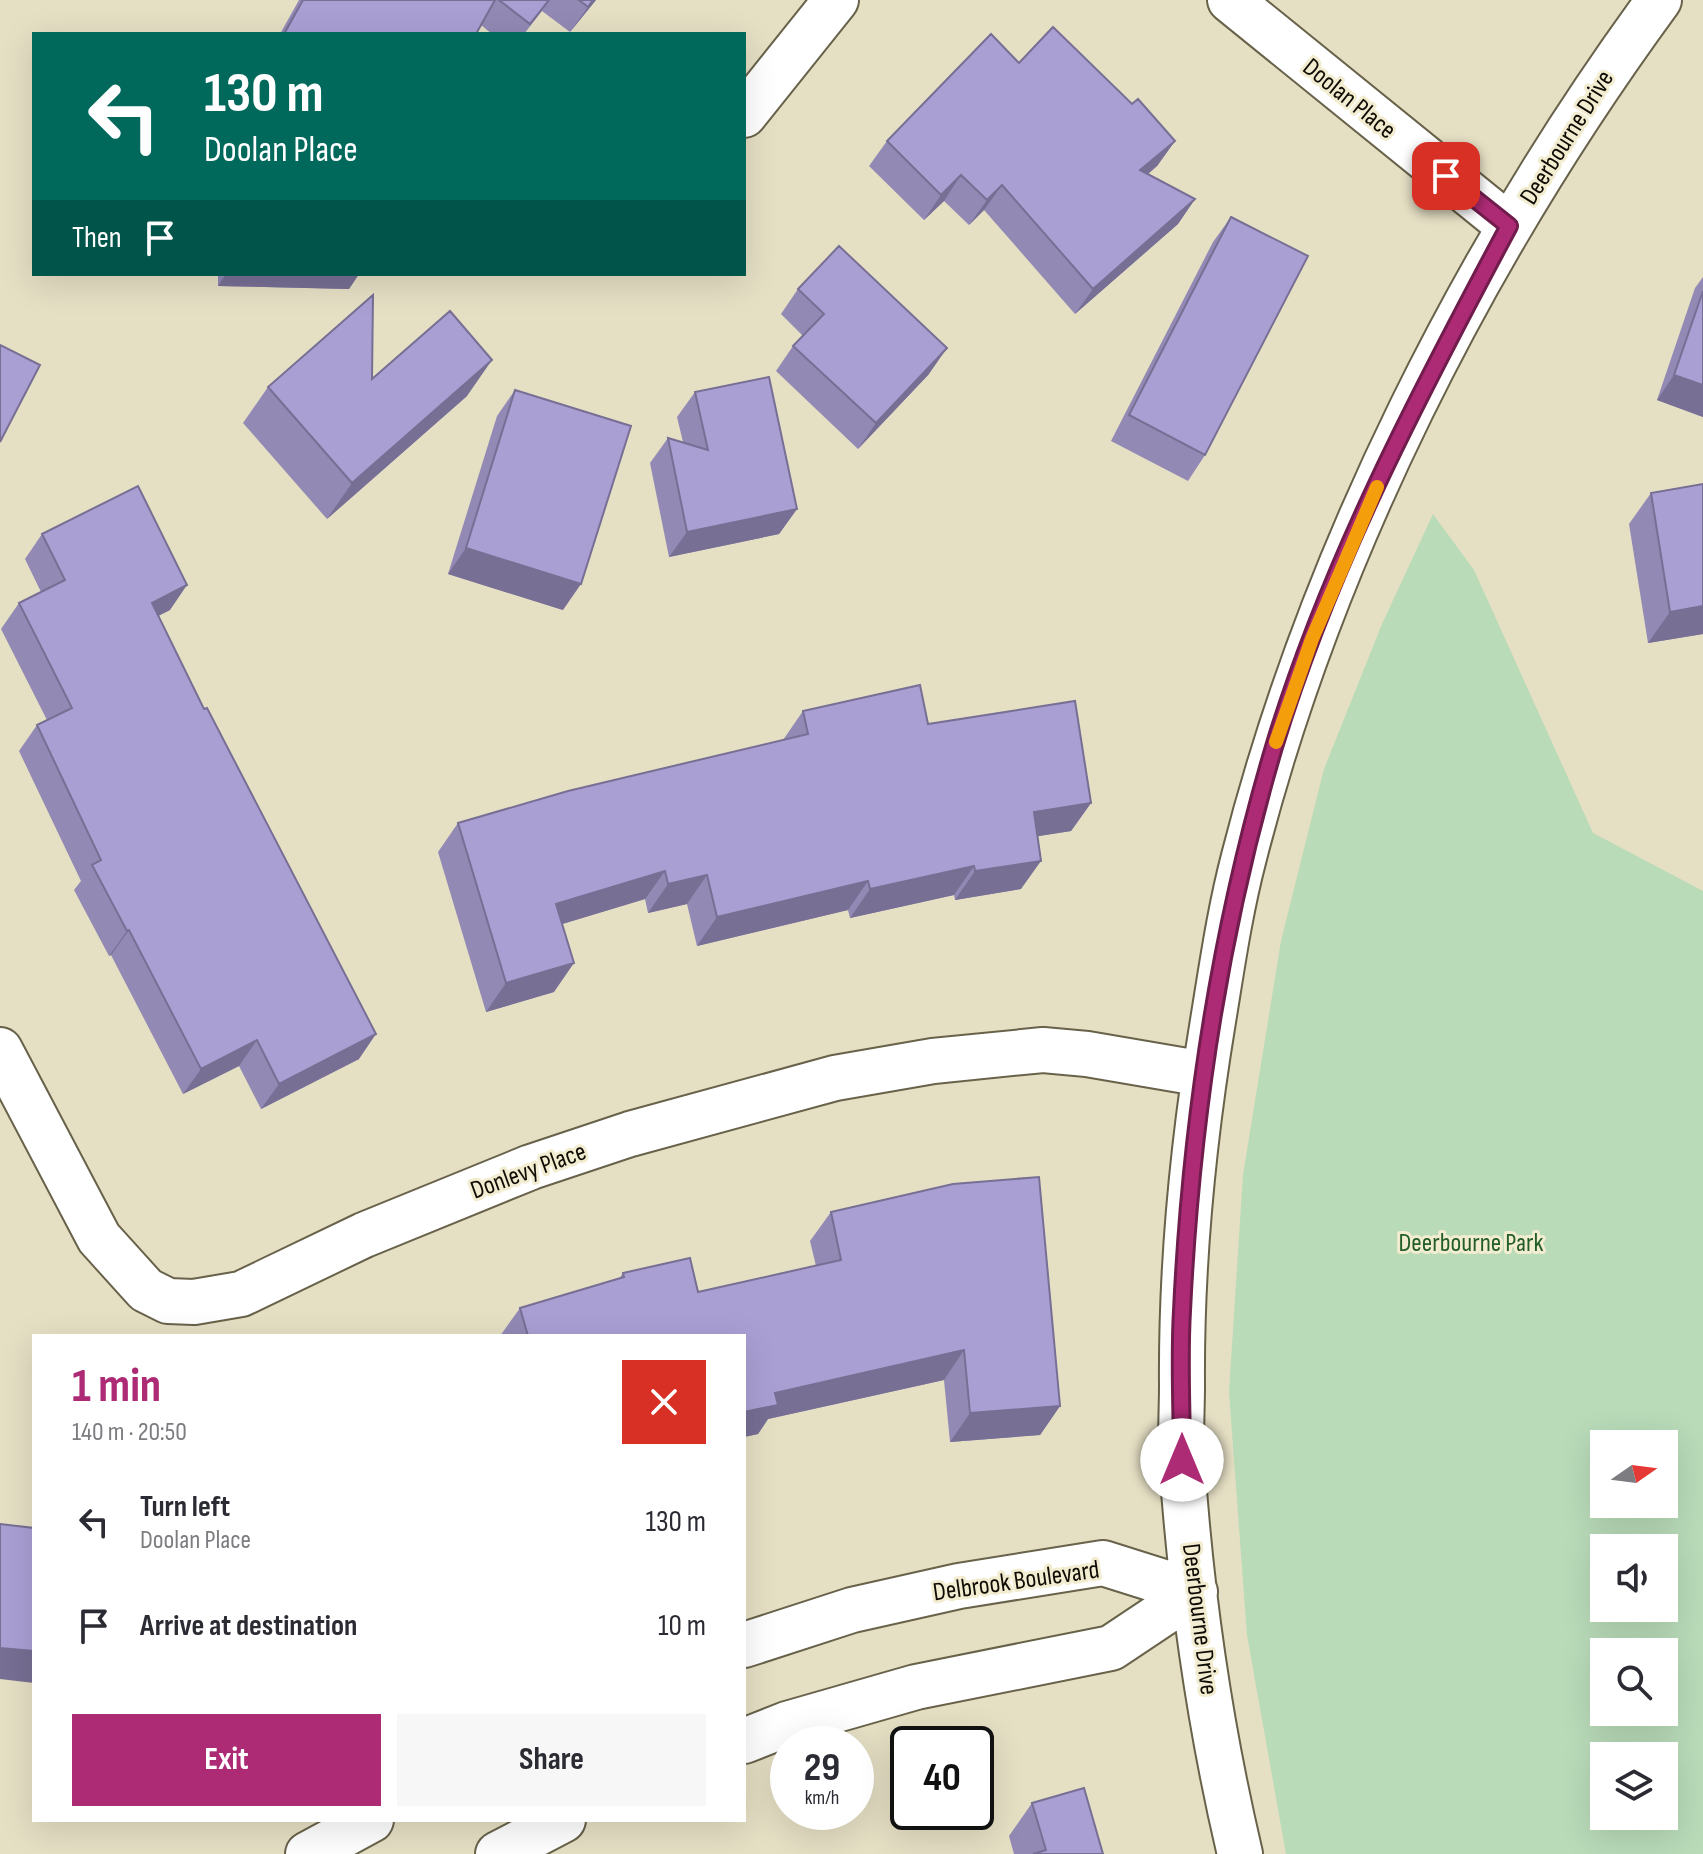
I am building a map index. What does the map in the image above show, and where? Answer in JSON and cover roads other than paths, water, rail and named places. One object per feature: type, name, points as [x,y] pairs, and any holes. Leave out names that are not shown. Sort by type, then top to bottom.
[{"type":"street","points":[[746,112],[836,0]]},
{"type":"street","name":"Doolan Place","points":[[1230,0],[1509,226]]},
{"type":"street","name":"Deerbourne Drive","points":[[1240,1854],[1213,1712],[1195,1592],[1182,1460],[1181,1313],[1190,1190],[1204,1074],[1243,860],[1275,745],[1312,639],[1346,556],[1428,378],[1509,226],[1612,65],[1659,0]]},
{"type":"street","name":"Donlevy Place","points":[[0,1050],[99,1238],[146,1290],[168,1301],[194,1302],[241,1294],[364,1235],[531,1167],[643,1130],[835,1078],[933,1061],[1043,1050],[1087,1054],[1204,1074]]},
{"type":"street","name":"Delbrook Boulevard","points":[[746,1644],[852,1610],[959,1586],[1103,1563],[1195,1592]]},
{"type":"street","points":[[746,1740],[787,1724],[916,1687],[1111,1648],[1195,1592]]},
{"type":"street","points":[[308,1854],[367,1822]]},
{"type":"street","points":[[498,1854],[559,1822]]},
{"type":"park label","name":"Deerbourne Park","points":[[1471,1242]]}]
